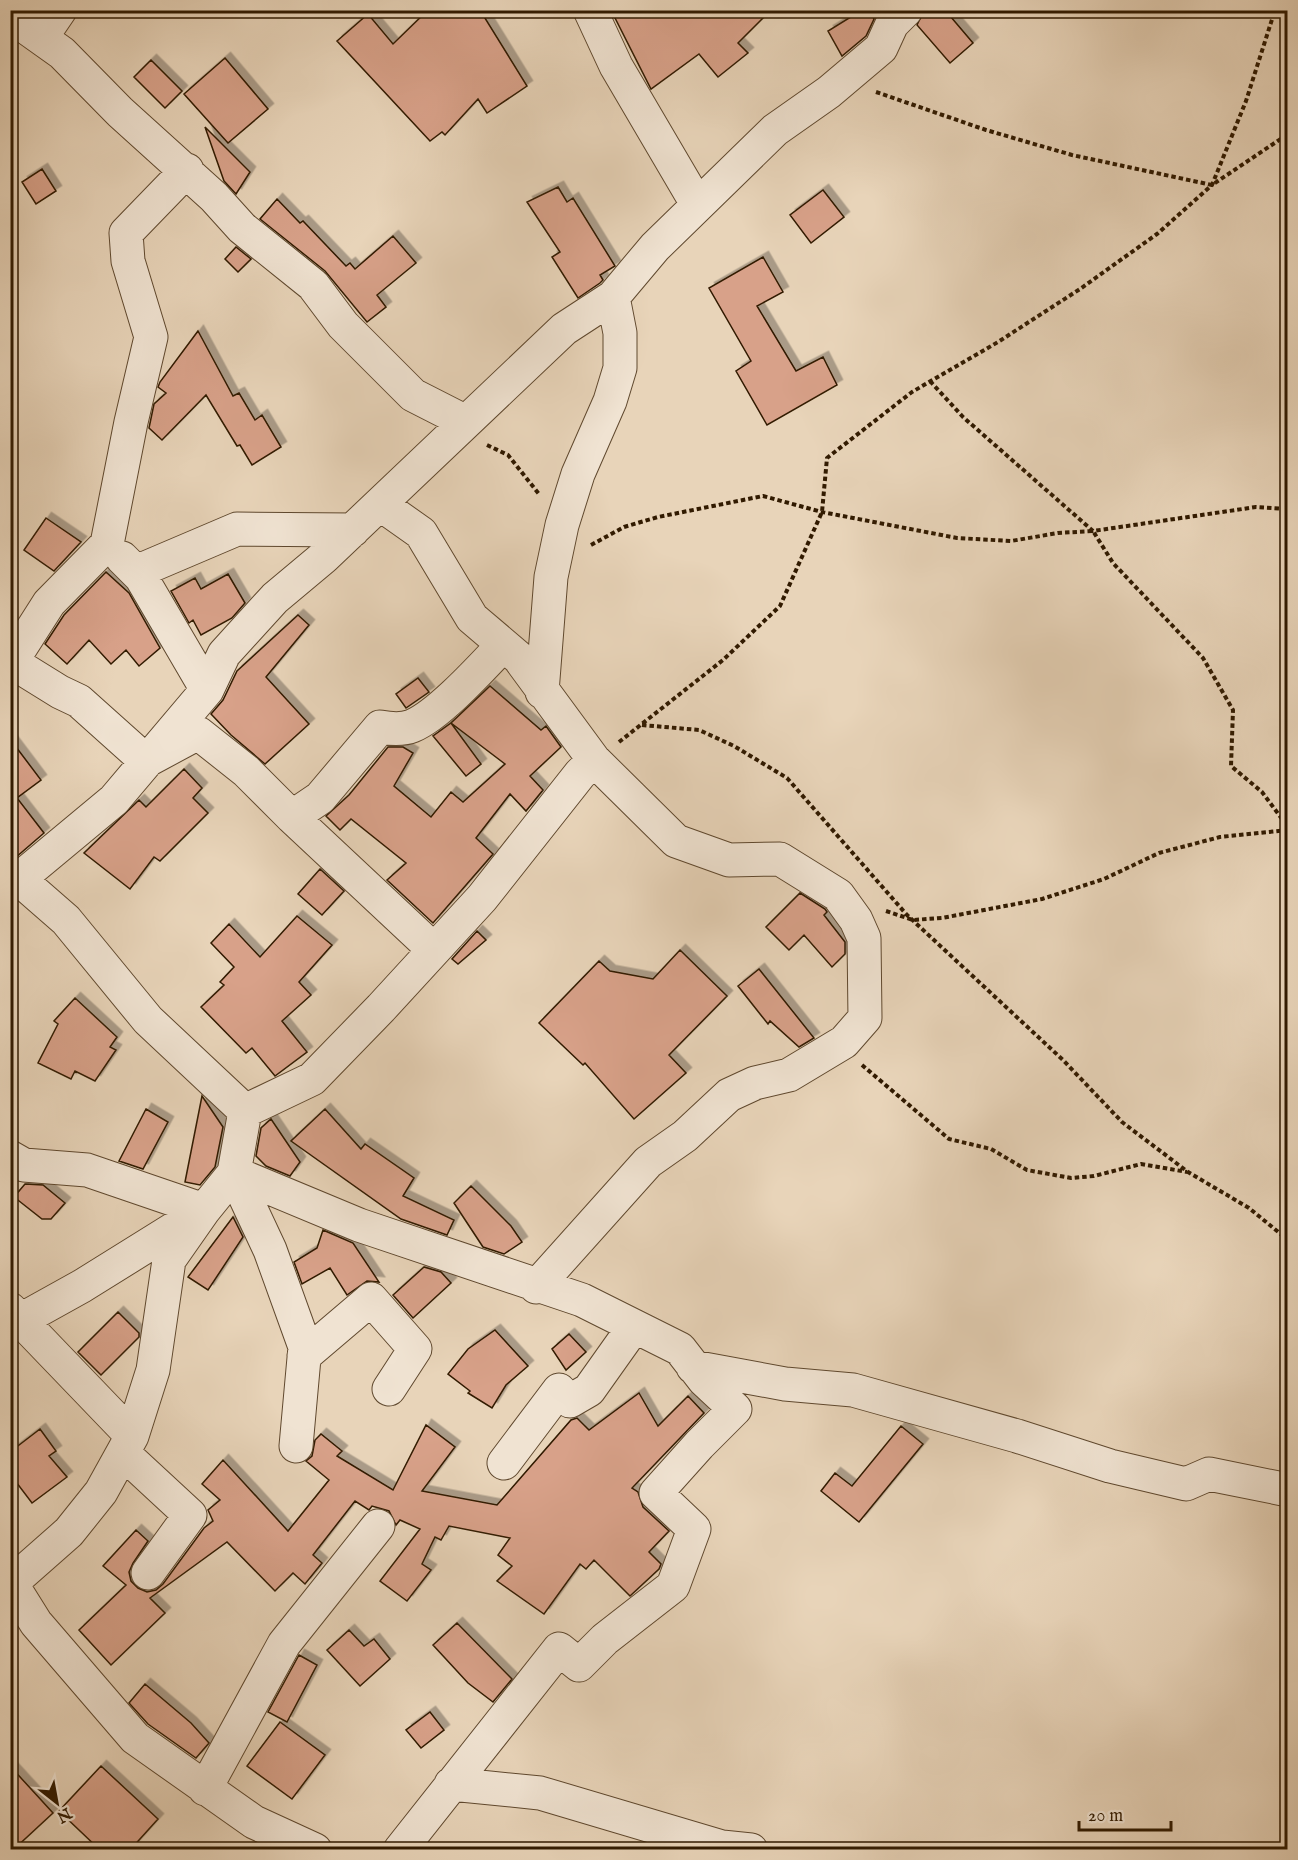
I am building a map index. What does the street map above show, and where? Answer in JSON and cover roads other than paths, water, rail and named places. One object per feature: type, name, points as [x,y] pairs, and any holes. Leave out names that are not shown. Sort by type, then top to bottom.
[{"type":"street","points":[[42,38],[60,10]]},
{"type":"street","points":[[590,10],[616,66],[697,204]]},
{"type":"street","points":[[245,1111],[148,1020],[66,920],[13,878],[114,800],[207,690],[224,654],[275,598],[353,530],[464,421],[564,329],[613,297],[655,247],[775,130],[842,81],[881,48],[892,24],[906,10]]},
{"type":"street","points":[[10,16],[62,53],[120,112],[187,170],[242,228],[312,285],[342,325],[413,395],[464,421]]},
{"type":"street","points":[[147,761],[79,701],[11,663],[49,603],[107,544],[131,422],[151,337],[128,261],[126,233],[187,170]]},
{"type":"street","points":[[542,692],[551,577],[562,525],[578,474],[610,401],[620,368],[620,333],[613,297]]},
{"type":"street","points":[[380,504],[421,533],[472,618],[519,658],[594,760],[676,840],[729,860],[780,859],[838,895],[856,920],[864,938],[865,1018],[844,1042],[789,1075],[754,1083],[729,1095],[685,1136],[648,1162],[536,1287]]},
{"type":"street","points":[[136,572],[237,529],[353,530]]},
{"type":"street","points":[[107,544],[136,572],[207,690]]},
{"type":"street","points":[[292,817],[320,798],[380,727],[392,730],[413,725],[474,675],[503,645]]},
{"type":"street","points":[[147,761],[198,733],[246,771],[433,949]]},
{"type":"street","points":[[245,1111],[312,1079],[482,898],[580,774],[594,760]]},
{"type":"street","points":[[245,1111],[234,1173],[204,1210],[169,1260],[153,1370],[128,1445],[101,1492],[69,1532],[11,1584],[36,1623],[135,1738],[254,1822],[315,1850]]},
{"type":"street","points":[[10,1157],[24,1165],[87,1170],[204,1210]]},
{"type":"street","points":[[234,1173],[359,1225],[536,1287],[582,1300],[633,1328],[680,1349],[693,1367],[735,1409],[699,1444],[656,1493],[694,1529],[673,1586],[605,1639],[579,1665],[558,1649],[400,1850]]},
{"type":"street","points":[[234,1173],[270,1250],[305,1347],[296,1446]]},
{"type":"street","points":[[148,1573],[190,1515],[14,1318],[204,1210]]},
{"type":"street","points":[[304,1356],[371,1299],[415,1349],[389,1389]]},
{"type":"street","points":[[504,1463],[559,1390],[570,1401],[589,1390],[633,1328]]},
{"type":"street","points":[[693,1367],[785,1384],[853,1390],[1017,1436],[1110,1466],[1186,1484],[1209,1474],[1287,1490]]},
{"type":"street","points":[[205,1789],[284,1644],[378,1526]]},
{"type":"street","points":[[451,1784],[540,1793],[708,1847],[751,1850]]}]
